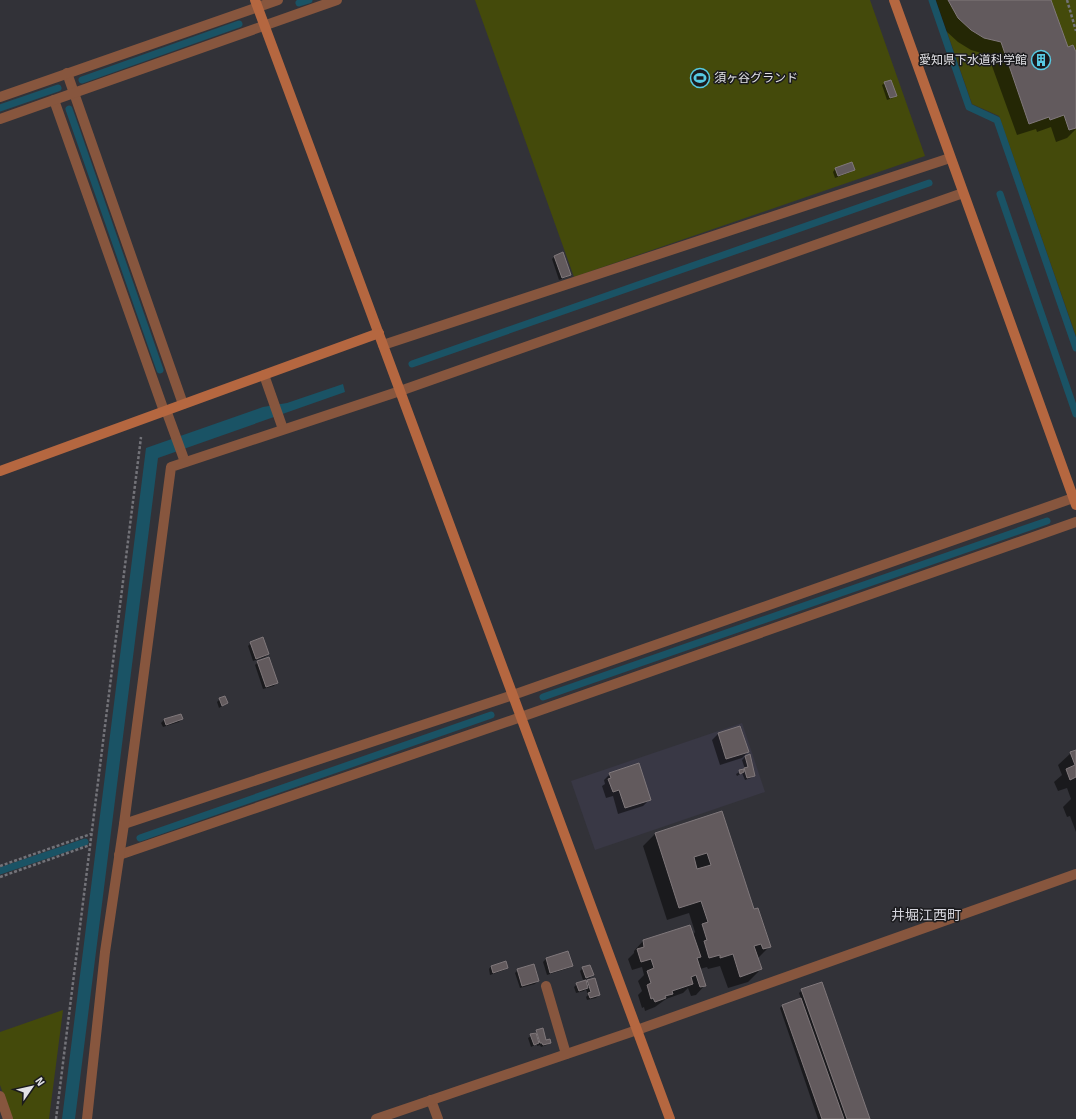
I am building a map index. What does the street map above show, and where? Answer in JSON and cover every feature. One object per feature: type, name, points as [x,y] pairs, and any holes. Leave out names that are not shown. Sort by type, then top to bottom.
[{"type":"street","points":[[0,97],[256,3],[278,0]]},
{"type":"street","points":[[0,119],[337,0]]},
{"type":"street","points":[[124,824],[513,695],[1075,500],[894,0]]},
{"type":"street","points":[[256,3],[670,1119]]},
{"type":"street","points":[[68,73],[183,404]]},
{"type":"street","points":[[54,100],[165,411],[185,462]]},
{"type":"street","points":[[383,346],[950,158]]},
{"type":"street","points":[[87,1119],[105,952],[124,824],[171,467],[400,391],[963,193]]},
{"type":"street","points":[[0,471],[378,333]]},
{"type":"street","points":[[264,375],[283,429]]},
{"type":"street","points":[[119,855],[521,717],[1076,522]]},
{"type":"street","points":[[376,1119],[637,1030],[1076,874]]},
{"type":"street","points":[[546,986],[566,1054]]},
{"type":"street","points":[[0,1096],[8,1119]]},
{"type":"street","points":[[431,1100],[438,1119]]},
{"type":"path","points":[[1067,0],[1076,30]]},
{"type":"path","points":[[56,1119],[144,419]]},
{"type":"path","points":[[0,866],[91,834]]},
{"type":"path","points":[[0,877],[90,845]]},
{"type":"shaded area","points":[[742,723],[765,792],[595,850],[571,781]]},
{"type":"green space","name":"須ヶ谷グランド","points":[[475,0],[870,0],[925,156],[574,277]]},
{"type":"green space","points":[[936,0],[1076,0],[1076,336],[999,116],[972,104]]},
{"type":"green space","points":[[63,1010],[49,1119],[12,1119],[0,1085],[0,1032]]},
{"type":"water","points":[[343,384],[345,392],[158,458],[75,1119],[62,1119],[146,448],[263,407],[287,403]]},
{"type":"building","name":"愛知県下水道科学館","points":[[948,0],[1051,0],[1068,47],[1073,45],[1076,52],[1076,128],[1069,130],[1064,115],[1050,120],[1049,117],[1029,124],[1001,42],[984,38],[971,30],[958,18]]},
{"type":"building","points":[[891,80],[897,96],[890,98],[884,82]]},
{"type":"building","points":[[852,162],[855,170],[838,176],[835,168]]},
{"type":"building","points":[[563,252],[571,275],[562,278],[554,256]]},
{"type":"building","points":[[263,637],[269,654],[256,659],[250,642]]},
{"type":"building","points":[[269,657],[278,683],[266,687],[257,661]]},
{"type":"building","points":[[225,696],[228,703],[222,706],[219,698]]},
{"type":"building","points":[[181,714],[183,719],[166,725],[164,719]]},
{"type":"building","points":[[740,726],[749,752],[726,759],[718,733]]},
{"type":"building","points":[[1076,750],[1076,777],[1070,780],[1066,769],[1075,765],[1070,752]]},
{"type":"building","points":[[750,754],[755,776],[747,778],[744,768],[748,767],[745,756]]},
{"type":"building","points":[[639,763],[651,800],[625,808],[619,790],[613,792],[608,779],[611,778],[609,773]]},
{"type":"building","points":[[744,769],[744,772],[740,774],[739,770]]},
{"type":"building","points":[[722,811],[754,909],[758,908],[771,947],[763,949],[761,944],[754,946],[762,969],[740,977],[733,954],[720,958],[720,955],[709,958],[704,941],[707,940],[702,924],[708,922],[701,901],[679,908],[655,833]],"holes":[[[707,853],[711,865],[697,869],[694,857]]]},
{"type":"building","points":[[690,925],[701,957],[697,958],[706,986],[700,987],[696,975],[691,977],[693,984],[672,991],[673,994],[665,996],[666,998],[655,1002],[653,998],[651,999],[647,985],[651,983],[647,971],[654,968],[651,959],[641,962],[637,949],[644,947],[643,940]]},
{"type":"building","points":[[568,951],[573,966],[550,973],[546,958]]},
{"type":"building","points":[[506,961],[508,968],[493,973],[491,966]]},
{"type":"building","points":[[534,964],[539,981],[522,986],[517,969]]},
{"type":"building","points":[[590,965],[594,975],[586,978],[582,967]]},
{"type":"building","points":[[595,978],[600,995],[590,998],[588,993],[591,992],[587,980]]},
{"type":"building","points":[[586,980],[588,988],[579,991],[576,983]]},
{"type":"building","points":[[822,982],[870,1119],[847,1119],[801,989]]},
{"type":"building","points":[[801,998],[844,1119],[822,1119],[782,1005]]},
{"type":"building","points":[[543,1028],[546,1040],[550,1039],[551,1043],[543,1045],[540,1043],[536,1030]]},
{"type":"building","points":[[536,1033],[539,1043],[534,1045],[530,1034]]},
{"type":"waterway","points":[[299,3],[309,0]]},
{"type":"waterway","points":[[932,0],[969,107],[997,120],[1076,348]]},
{"type":"waterway","points":[[82,80],[239,24]]},
{"type":"waterway","points":[[0,108],[58,88]]},
{"type":"waterway","points":[[69,109],[160,370]]},
{"type":"waterway","points":[[412,364],[929,183]]},
{"type":"waterway","points":[[1000,194],[1076,414]]},
{"type":"waterway","points":[[543,697],[1047,521]]},
{"type":"waterway","points":[[140,838],[491,715]]},
{"type":"waterway","points":[[0,871],[85,842]]},
{"type":"place","name":"愛知県下水道科学館","points":[[1041,60]]},
{"type":"place","name":"須ヶ谷グランド","points":[[700,78]]},
{"type":"district","name":"井堀江西町","points":[[926,915]]}]
